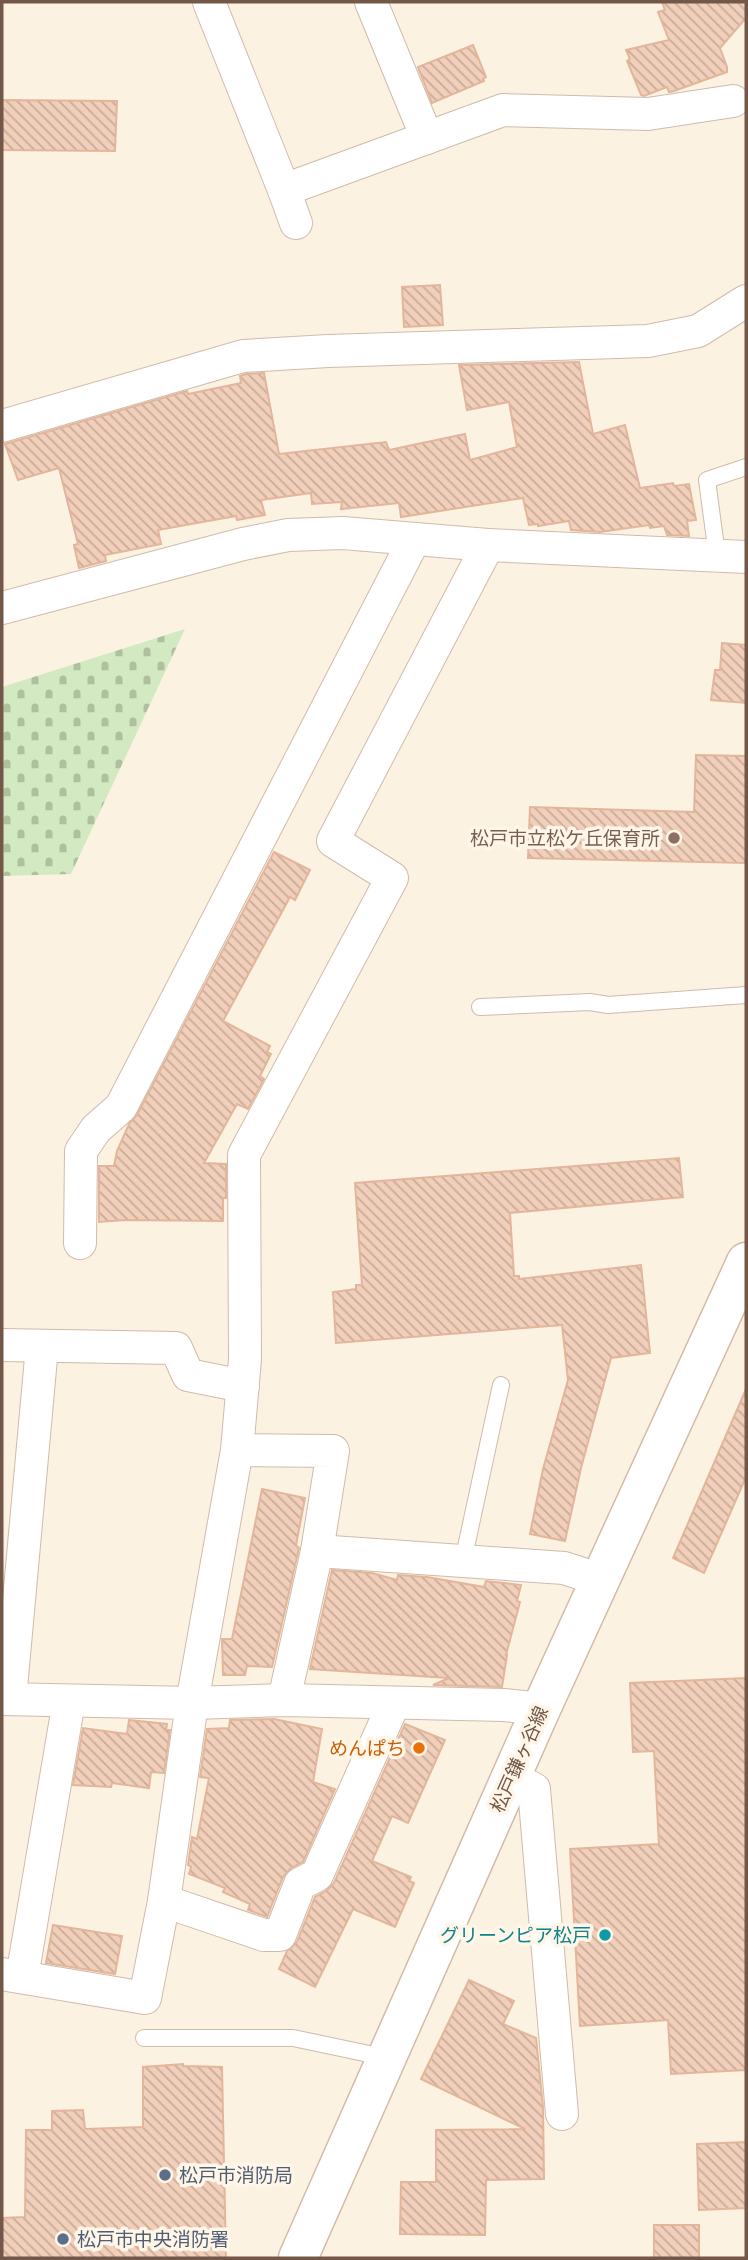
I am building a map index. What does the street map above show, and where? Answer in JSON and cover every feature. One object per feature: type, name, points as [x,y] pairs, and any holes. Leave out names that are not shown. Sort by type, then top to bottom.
[{"type":"main road","name":"松戸鎌ヶ谷線","points":[[298,2258],[541,1709],[746,1262]]},
{"type":"street","points":[[209,2],[296,223]]},
{"type":"street","points":[[371,2],[427,138]]},
{"type":"street","points":[[284,190],[503,110],[648,114],[733,101]]},
{"type":"street","points":[[2,426],[243,356],[648,341],[698,331],[746,301]]},
{"type":"street","points":[[2,608],[243,544],[288,535],[343,533],[488,545],[732,556]]},
{"type":"street","points":[[80,1243],[80,1151],[96,1129],[121,1107],[414,540]]},
{"type":"street","points":[[69,1701],[12,1975],[145,1998],[164,1901],[192,1703],[237,1450],[243,1386],[244,1155],[392,878],[333,841],[488,545]]},
{"type":"street","points":[[2,1345],[176,1348],[188,1375],[243,1386]]},
{"type":"street","points":[[43,1347],[6,1699],[192,1703],[284,1700],[504,1705],[541,1709]]},
{"type":"street","points":[[237,1450],[333,1451],[317,1551],[284,1700]]},
{"type":"street","points":[[317,1551],[564,1568],[601,1580]]},
{"type":"street","points":[[164,1901],[264,1935],[280,1935],[300,1884],[317,1875],[394,1703]]},
{"type":"street","points":[[511,1777],[534,1789],[562,2114]]},
{"type":"lane","points":[[732,556],[707,480],[746,467]]},
{"type":"lane","points":[[481,1007],[590,1002],[608,1005],[746,995]]},
{"type":"lane","points":[[463,1561],[501,1385]]},
{"type":"lane","points":[[144,2038],[293,2038],[388,2058]]},
{"type":"green space","points":[[185,629],[71,874],[2,876],[2,687]]},
{"type":"building","points":[[662,2],[746,2],[746,18],[720,48],[727,72],[674,91],[669,92],[667,87],[644,96],[641,95],[627,61],[630,59],[626,50],[669,40],[658,12],[665,10]]},
{"type":"building","points":[[473,45],[486,77],[484,81],[432,103],[418,67]]},
{"type":"building","points":[[2,100],[117,101],[115,151],[2,150]]},
{"type":"building","points":[[440,285],[443,325],[404,327],[402,287]]},
{"type":"building","points":[[579,362],[593,434],[625,425],[640,488],[673,483],[674,486],[689,484],[696,520],[687,521],[689,536],[667,535],[664,526],[650,528],[649,525],[600,532],[571,530],[569,521],[529,525],[523,498],[401,517],[399,503],[341,509],[342,502],[312,504],[311,493],[261,500],[265,515],[237,520],[236,516],[158,530],[161,544],[105,555],[106,561],[79,568],[74,545],[78,544],[59,468],[18,480],[5,444],[187,391],[188,394],[241,383],[240,376],[246,374],[264,373],[279,454],[386,442],[389,450],[465,434],[470,460],[517,447],[509,402],[467,410],[459,365]]},
{"type":"building","points":[[722,643],[746,645],[746,703],[711,700],[715,670],[720,670]]},
{"type":"building","points":[[696,755],[746,756],[746,863],[528,858],[530,807],[694,812]]},
{"type":"building","points":[[274,852],[310,870],[295,900],[290,897],[223,1021],[270,1046],[267,1052],[271,1054],[260,1076],[264,1079],[248,1109],[237,1104],[204,1163],[226,1164],[223,1221],[99,1222],[99,1166],[114,1166],[117,1151],[129,1124],[137,1115]]},
{"type":"building","points":[[679,1158],[683,1197],[510,1213],[514,1276],[519,1276],[519,1279],[641,1265],[650,1353],[611,1358],[581,1468],[565,1541],[530,1534],[543,1469],[568,1380],[562,1325],[336,1343],[333,1292],[356,1289],[356,1285],[362,1285],[355,1183]]},
{"type":"building","points":[[746,1389],[746,1477],[704,1573],[673,1558]]},
{"type":"building","points":[[262,1489],[305,1498],[296,1545],[299,1548],[272,1667],[247,1666],[245,1675],[223,1675],[222,1639],[232,1639]]},
{"type":"building","points":[[332,1570],[372,1573],[397,1580],[398,1575],[427,1577],[484,1587],[486,1581],[521,1585],[517,1601],[520,1602],[506,1655],[502,1687],[433,1685],[449,1678],[310,1669]]},
{"type":"building","points":[[746,1678],[746,2070],[671,2074],[668,2020],[580,2026],[570,1849],[659,1844],[654,1751],[633,1752],[630,1683]]},
{"type":"building","points":[[274,1719],[322,1729],[313,1782],[335,1789],[303,1862],[291,1868],[283,1877],[267,1917],[248,1910],[250,1904],[223,1892],[225,1888],[189,1874],[191,1867],[188,1865],[192,1837],[197,1839],[209,1778],[200,1777],[207,1729],[229,1728],[230,1720]]},
{"type":"building","points":[[129,1720],[167,1724],[166,1730],[170,1730],[164,1773],[151,1772],[149,1788],[112,1783],[111,1787],[73,1785],[83,1728],[127,1734]]},
{"type":"building","points":[[405,1724],[445,1740],[408,1823],[392,1816],[372,1861],[411,1877],[409,1881],[414,1883],[395,1927],[353,1909],[315,1987],[279,1969],[287,1951],[297,1942],[315,1897],[334,1883]]},
{"type":"building","points":[[53,1925],[122,1936],[115,1974],[46,1963]]},
{"type":"building","points":[[469,1980],[514,2001],[503,2024],[536,2038],[543,2107],[544,2179],[486,2180],[485,2235],[400,2234],[401,2182],[436,2182],[436,2130],[525,2129],[421,2079]]},
{"type":"building","points":[[183,2064],[222,2067],[226,2258],[2,2258],[2,2218],[25,2217],[26,2130],[52,2130],[52,2111],[83,2110],[85,2129],[143,2127],[143,2067]]},
{"type":"building","points":[[746,2142],[746,2208],[699,2210],[697,2144]]},
{"type":"building","points":[[654,2225],[699,2225],[699,2258],[654,2258]]},
{"type":"place","name":"松戸市立松ケ丘保育所","points":[[674,838]]},
{"type":"place","name":"めんぱち","points":[[419,1748]]},
{"type":"place","name":"グリーンピア松戸","points":[[605,1935]]},
{"type":"place","name":"松戸市消防局","points":[[165,2175]]},
{"type":"place","name":"松戸市中央消防署","points":[[63,2239]]}]
